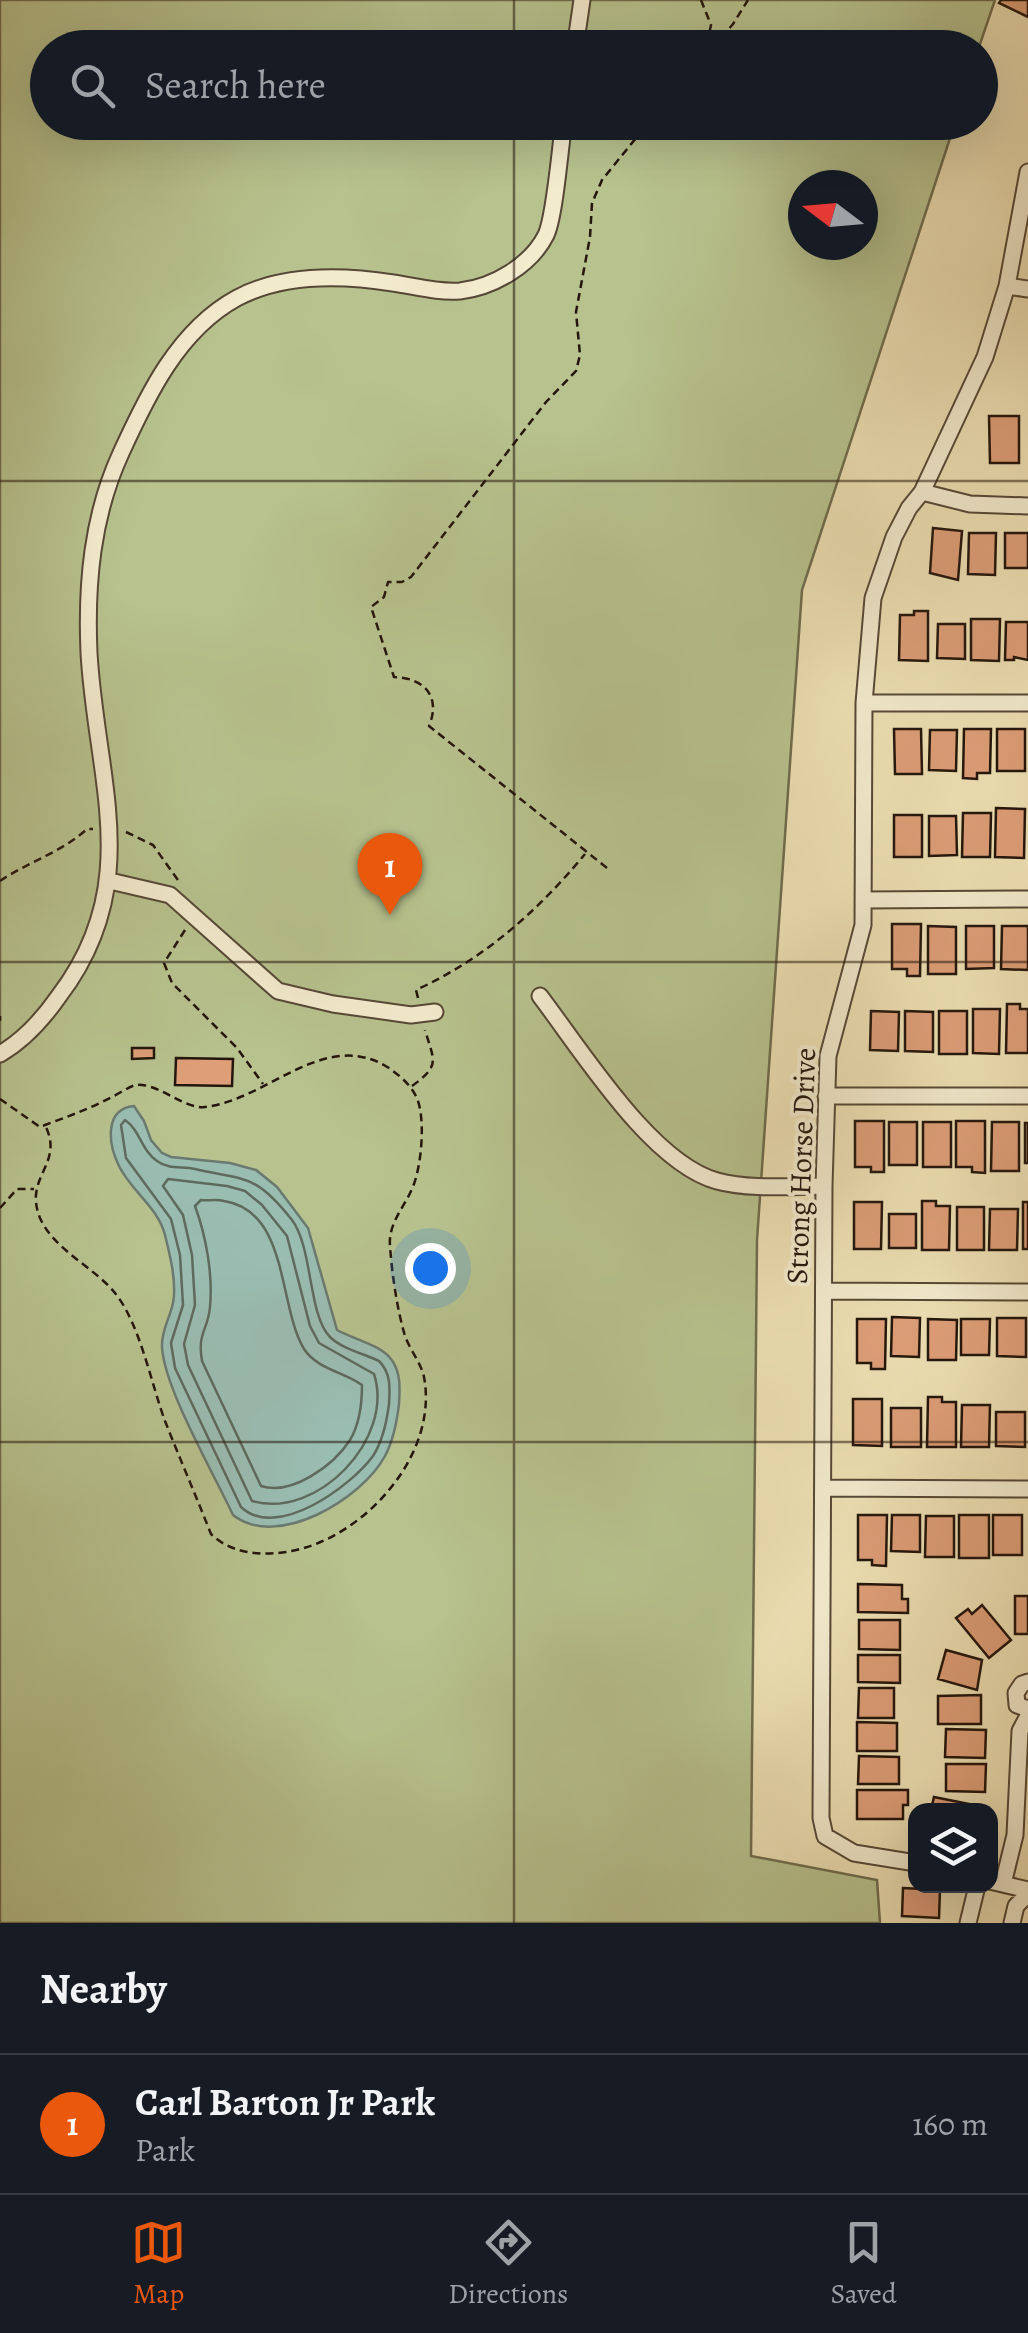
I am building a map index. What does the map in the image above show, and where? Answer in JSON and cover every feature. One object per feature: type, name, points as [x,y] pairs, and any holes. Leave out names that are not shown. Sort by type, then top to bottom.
[{"type":"street","points":[[578,30],[582,0]]},
{"type":"street","points":[[0,1054],[40,1022],[72,980],[98,927],[110,881],[104,756],[93,704],[89,650],[92,552],[104,496],[120,456],[174,354],[207,320],[237,298],[279,282],[369,279],[460,291],[495,281],[528,260],[547,233],[561,140]]},
{"type":"street","name":"Strong Horse Drive","points":[[908,1861],[854,1853],[825,1836],[821,1818],[826,1096],[831,1038],[863,926],[864,703],[873,598],[894,537],[922,492],[985,357],[1006,286],[1028,172]]},
{"type":"street","points":[[1006,286],[1028,289]]},
{"type":"street","points":[[922,492],[970,504],[1028,506]]},
{"type":"street","points":[[864,703],[1028,703]]},
{"type":"street","points":[[110,881],[170,895],[278,991],[332,1004],[427,1013]]},
{"type":"street","points":[[863,900],[1028,899]]},
{"type":"street","points":[[540,996],[643,1130],[668,1156],[691,1172],[737,1184],[824,1186]]},
{"type":"street","points":[[826,1096],[1028,1096]]},
{"type":"street","points":[[824,1291],[1028,1292]]},
{"type":"street","points":[[824,1488],[1028,1489]]},
{"type":"street","points":[[998,1879],[1015,1834],[1020,1731],[1028,1713],[1018,1704],[1016,1692],[1028,1682]]},
{"type":"street","points":[[998,1882],[1028,1892],[1016,1906],[1012,1923]]},
{"type":"street","points":[[968,1923],[975,1893]]},
{"type":"path","points":[[702,0],[711,30]]},
{"type":"path","points":[[728,30],[748,0]]},
{"type":"path","points":[[607,868],[429,726],[434,701],[410,678],[394,677],[371,607],[384,598],[388,582],[411,577],[546,402],[576,370],[580,355],[576,312],[592,203],[602,180],[634,140]]},
{"type":"path","points":[[0,882],[26,864],[65,846],[86,829],[132,833],[153,845],[180,883],[184,908],[184,934],[164,963],[172,983],[237,1048],[263,1085]]},
{"type":"path","points":[[411,1086],[433,1069],[434,1061],[427,1013],[416,990],[481,954],[510,932],[587,852]]},
{"type":"path","points":[[0,1099],[40,1127],[45,1125],[94,1108],[136,1084],[155,1087],[200,1108],[219,1104],[339,1054],[376,1060],[411,1086],[420,1108],[415,1181],[392,1223],[389,1243],[406,1336],[424,1376],[424,1419],[419,1443],[396,1485],[354,1521],[304,1548],[267,1554],[222,1544],[211,1534],[132,1324],[116,1293],[43,1224],[36,1207],[36,1189],[52,1153],[52,1140],[45,1125]]},
{"type":"path","points":[[0,1208],[16,1190],[36,1189]]},
{"type":"green space","points":[[0,0],[995,0],[985,30],[30,30],[30,140],[949,140],[802,590],[757,1240],[751,1856],[877,1880],[880,1923],[0,1923]]},
{"type":"water","points":[[134,1106],[162,1153],[256,1170],[277,1187],[308,1228],[337,1330],[381,1350],[397,1369],[398,1411],[385,1456],[358,1488],[317,1515],[272,1527],[251,1524],[233,1515],[180,1407],[162,1347],[174,1295],[165,1235],[157,1216],[119,1166],[112,1148],[113,1121],[124,1109]]},
{"type":"building","points":[[1028,0],[1028,17],[999,3]]},
{"type":"building","points":[[989,416],[1019,416],[1019,463],[990,463]]},
{"type":"building","points":[[933,528],[962,531],[958,580],[930,573]]},
{"type":"building","points":[[969,533],[996,533],[995,575],[968,574]]},
{"type":"building","points":[[1005,533],[1028,533],[1028,568],[1005,568]]},
{"type":"building","points":[[914,611],[928,611],[928,661],[899,660],[900,615],[914,615]]},
{"type":"building","points":[[971,619],[1000,619],[999,661],[971,660]]},
{"type":"building","points":[[1006,622],[1028,622],[1028,660],[1005,660]]},
{"type":"building","points":[[938,624],[965,624],[965,659],[937,658]]},
{"type":"building","points":[[894,729],[921,729],[922,774],[895,774]]},
{"type":"building","points":[[964,729],[991,729],[990,773],[977,773],[977,779],[963,778]]},
{"type":"building","points":[[997,729],[1025,729],[1025,771],[997,771]]},
{"type":"building","points":[[930,730],[957,730],[956,771],[929,770]]},
{"type":"building","points":[[996,808],[1025,809],[1024,858],[995,857]]},
{"type":"building","points":[[963,813],[991,813],[990,857],[962,857]]},
{"type":"building","points":[[894,815],[922,815],[922,857],[894,857]]},
{"type":"building","points":[[929,816],[956,816],[957,855],[929,856]]},
{"type":"building","points":[[892,924],[921,924],[920,976],[907,976],[907,969],[892,969]]},
{"type":"building","points":[[928,926],[956,927],[956,974],[928,974]]},
{"type":"building","points":[[966,926],[994,926],[994,968],[966,969]]},
{"type":"building","points":[[1002,926],[1028,926],[1028,970],[1001,969]]},
{"type":"building","points":[[1007,1004],[1020,1004],[1020,1009],[1028,1009],[1028,1053],[1006,1053]]},
{"type":"building","points":[[973,1009],[1000,1009],[999,1054],[973,1053]]},
{"type":"building","points":[[871,1011],[899,1012],[898,1051],[870,1050]]},
{"type":"building","points":[[905,1011],[933,1012],[933,1052],[905,1051]]},
{"type":"building","points":[[939,1011],[967,1011],[967,1054],[939,1054]]},
{"type":"building","points":[[132,1048],[154,1048],[154,1058],[132,1059]]},
{"type":"building","points":[[176,1058],[233,1059],[232,1086],[175,1085]]},
{"type":"building","points":[[855,1121],[884,1121],[884,1172],[855,1167]]},
{"type":"building","points":[[956,1121],[985,1121],[985,1173],[972,1172],[972,1167],[956,1167]]},
{"type":"building","points":[[889,1122],[917,1122],[917,1165],[889,1165]]},
{"type":"building","points":[[923,1122],[951,1122],[951,1167],[923,1167]]},
{"type":"building","points":[[992,1122],[1019,1122],[1019,1171],[991,1171]]},
{"type":"building","points":[[1028,1123],[1028,1163],[1025,1163]]},
{"type":"building","points":[[922,1201],[950,1206],[949,1250],[922,1250]]},
{"type":"building","points":[[854,1202],[882,1202],[881,1249],[854,1249]]},
{"type":"building","points":[[1023,1202],[1028,1202],[1028,1249],[1023,1249]]},
{"type":"building","points":[[957,1207],[984,1207],[984,1250],[957,1250]]},
{"type":"building","points":[[990,1209],[1018,1209],[1017,1250],[989,1250]]},
{"type":"building","points":[[889,1214],[916,1214],[916,1248],[889,1248]]},
{"type":"building","points":[[892,1317],[920,1318],[919,1357],[891,1356]]},
{"type":"building","points":[[997,1318],[1026,1318],[1026,1357],[997,1356]]},
{"type":"building","points":[[857,1319],[886,1319],[885,1369],[857,1363]]},
{"type":"building","points":[[928,1319],[957,1320],[956,1360],[928,1360]]},
{"type":"building","points":[[961,1319],[990,1319],[989,1355],[961,1355]]},
{"type":"building","points":[[928,1397],[956,1402],[956,1447],[927,1447]]},
{"type":"building","points":[[853,1399],[882,1399],[882,1446],[853,1445]]},
{"type":"building","points":[[962,1405],[990,1405],[989,1447],[961,1447]]},
{"type":"building","points":[[891,1408],[921,1408],[921,1447],[891,1447]]},
{"type":"building","points":[[996,1412],[1025,1412],[1025,1447],[996,1446]]},
{"type":"building","points":[[858,1515],[887,1515],[886,1566],[858,1560]]},
{"type":"building","points":[[892,1515],[920,1515],[920,1552],[891,1551]]},
{"type":"building","points":[[959,1515],[989,1515],[989,1558],[959,1558]]},
{"type":"building","points":[[993,1515],[1022,1515],[1022,1555],[993,1555]]},
{"type":"building","points":[[926,1516],[954,1516],[954,1557],[925,1557]]},
{"type":"building","points":[[858,1584],[902,1585],[908,1613],[858,1612]]},
{"type":"building","points":[[1015,1596],[1028,1596],[1028,1634],[1015,1634]]},
{"type":"building","points":[[982,1605],[1011,1640],[989,1658],[956,1618],[968,1609],[972,1614]]},
{"type":"building","points":[[859,1620],[900,1620],[900,1650],[859,1649]]},
{"type":"building","points":[[946,1650],[982,1660],[977,1690],[938,1679]]},
{"type":"building","points":[[858,1655],[900,1655],[900,1683],[858,1682]]},
{"type":"building","points":[[859,1688],[894,1688],[894,1718],[858,1718]]},
{"type":"building","points":[[981,1695],[981,1724],[938,1724],[938,1696]]},
{"type":"building","points":[[857,1722],[897,1723],[897,1751],[857,1751]]},
{"type":"building","points":[[946,1729],[986,1730],[985,1758],[945,1757]]},
{"type":"building","points":[[859,1756],[899,1757],[899,1784],[858,1784]]},
{"type":"building","points":[[946,1764],[986,1764],[985,1792],[946,1791]]},
{"type":"building","points":[[857,1790],[908,1790],[903,1819],[857,1819]]},
{"type":"building","points":[[934,1797],[964,1803],[933,1803]]},
{"type":"building","points":[[903,1888],[908,1888],[908,1893],[940,1893],[939,1918],[902,1916]]},
{"type":"place","name":"Carl Barton Jr Park","points":[[390,915]]}]
